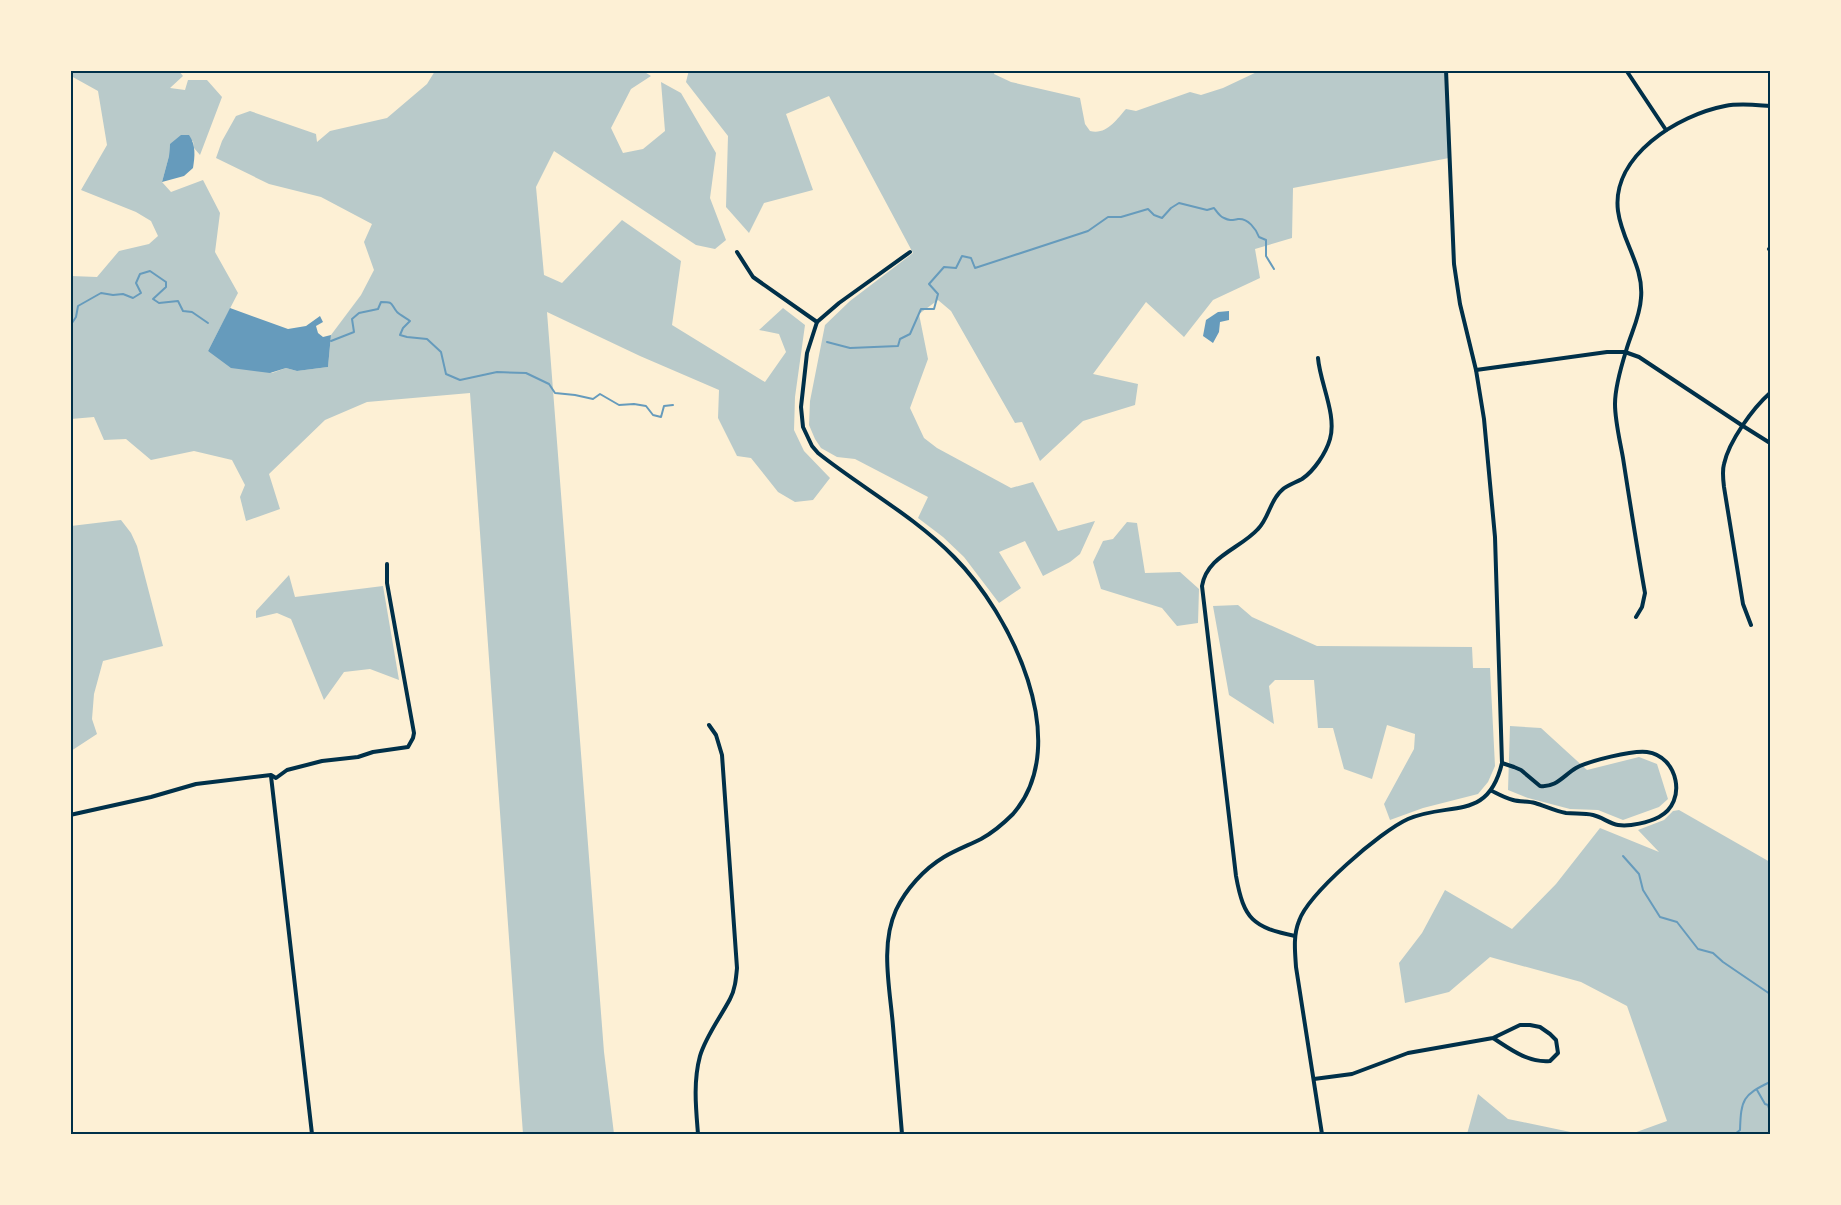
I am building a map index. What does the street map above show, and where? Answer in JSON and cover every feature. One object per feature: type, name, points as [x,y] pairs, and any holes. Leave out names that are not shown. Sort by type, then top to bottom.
[{"type":"street","points":[[1322,1134],[1296,967],[1295,936],[1299,920],[1318,892],[1389,829],[1426,813],[1474,803],[1485,797],[1492,790],[1502,764],[1495,537],[1484,419],[1454,264],[1446,70]]},
{"type":"street","points":[[1626,70],[1666,130]]},
{"type":"street","points":[[1636,617],[1642,607],[1645,593],[1615,405],[1625,352],[1639,313],[1641,297],[1637,263],[1620,224],[1617,209],[1618,194],[1622,181],[1637,156],[1666,130],[1691,116],[1716,108],[1744,104],[1770,106]]},
{"type":"street","points":[[737,252],[753,277],[817,322]]},
{"type":"street","points":[[902,1134],[887,947],[894,917],[908,891],[923,873],[944,856],[984,838],[1012,814],[1021,802],[1038,760],[1038,722],[1033,698],[1017,652],[1000,617],[972,576],[912,520],[818,453],[803,427],[801,407],[807,353],[817,322],[838,303],[910,252]]},
{"type":"street","points":[[1476,370],[1607,352],[1625,352],[1639,357],[1770,443]]},
{"type":"street","points":[[1295,936],[1274,932],[1259,925],[1246,912],[1242,902],[1236,876],[1202,586],[1203,578],[1213,564],[1260,527],[1280,491],[1308,474],[1330,440],[1332,417],[1319,374],[1318,358]]},
{"type":"street","points":[[1751,625],[1743,604],[1723,472],[1725,461],[1743,426],[1770,393]]},
{"type":"street","points":[[70,815],[151,797],[196,784],[271,775],[276,778],[287,770],[322,761],[358,757],[373,752],[408,747],[414,733],[387,583],[387,564]]},
{"type":"street","points":[[698,1134],[696,1077],[700,1056],[731,997],[737,968],[722,755],[716,735],[710,725]]},
{"type":"street","points":[[1492,790],[1512,800],[1534,803],[1566,813],[1591,814],[1618,825],[1660,817],[1673,802],[1676,793],[1677,783],[1671,767],[1649,752],[1625,754],[1583,765],[1574,769],[1563,779],[1545,787],[1540,786],[1514,767],[1502,764]]},
{"type":"street","points":[[271,775],[312,1134]]},
{"type":"street","points":[[1314,1079],[1352,1074],[1408,1053],[1493,1038],[1520,1025],[1540,1027],[1550,1034],[1556,1041],[1558,1053],[1550,1061],[1534,1060],[1493,1038]]},
{"type":"shaded area","points":[[689,70],[995,71],[994,74],[1011,82],[1080,98],[1085,124],[1090,131],[1096,132],[1111,126],[1126,109],[1136,111],[1190,92],[1201,95],[1223,88],[1259,71],[1446,71],[1449,158],[1293,188],[1292,238],[1255,249],[1260,278],[1213,300],[1184,337],[1146,302],[1093,374],[1138,384],[1135,405],[1083,421],[1040,461],[1022,422],[1015,423],[951,311],[938,300],[919,314],[928,359],[910,408],[924,438],[937,448],[1011,488],[1033,482],[1058,531],[1095,521],[1080,554],[1043,576],[1025,541],[999,552],[1021,588],[999,603],[964,557],[918,518],[928,497],[855,459],[837,457],[821,448],[809,425],[810,401],[825,325],[850,301],[913,253],[829,96],[786,114],[813,190],[764,203],[749,233],[726,207],[728,136],[686,82]]},
{"type":"shaded area","points":[[71,71],[179,71],[183,76],[170,88],[185,90],[188,80],[207,80],[222,97],[200,155],[194,148],[193,141],[170,144],[162,182],[171,192],[203,180],[220,213],[215,252],[238,293],[208,351],[272,373],[286,368],[297,371],[328,367],[331,335],[361,295],[374,270],[364,242],[372,224],[321,197],[269,184],[216,158],[222,141],[236,116],[250,111],[316,134],[317,142],[330,131],[387,118],[427,84],[435,71],[643,71],[651,76],[631,89],[611,128],[623,153],[643,149],[665,131],[661,82],[681,93],[716,153],[710,198],[726,240],[715,249],[696,245],[554,151],[536,187],[544,275],[562,283],[622,220],[681,261],[672,325],[765,382],[786,352],[779,334],[759,330],[783,308],[805,325],[795,397],[794,430],[804,451],[830,478],[813,500],[795,502],[778,492],[751,458],[737,456],[718,418],[719,390],[547,312],[604,1052],[614,1134],[523,1134],[470,393],[367,402],[325,420],[269,474],[280,509],[246,521],[240,497],[245,485],[232,460],[194,451],[151,460],[126,439],[104,440],[94,417],[71,419],[71,276],[97,277],[119,251],[149,244],[158,236],[151,221],[136,212],[81,190],[107,145],[98,91],[71,76]]},
{"type":"shaded area","points":[[121,520],[137,546],[163,646],[103,661],[94,694],[92,719],[97,734],[71,751],[71,526]]},
{"type":"shaded area","points":[[1127,522],[1137,523],[1145,573],[1180,572],[1199,589],[1198,623],[1177,626],[1162,608],[1101,589],[1093,562],[1103,541],[1113,539]]},
{"type":"shaded area","points":[[289,575],[295,597],[383,586],[399,680],[370,669],[344,672],[324,700],[291,619],[277,613],[256,618],[256,611]]},
{"type":"shaded area","points":[[1238,605],[1252,617],[1317,646],[1472,647],[1473,668],[1490,668],[1495,766],[1488,782],[1478,794],[1423,808],[1390,820],[1384,804],[1414,749],[1415,734],[1387,725],[1372,779],[1344,769],[1333,728],[1318,728],[1314,680],[1275,680],[1269,686],[1274,724],[1229,695],[1213,606]]},
{"type":"shaded area","points":[[1510,726],[1541,728],[1587,770],[1639,757],[1657,764],[1668,799],[1659,807],[1623,820],[1598,810],[1570,809],[1508,790]]},
{"type":"shaded area","points":[[1679,810],[1770,862],[1770,1134],[1631,1134],[1667,1121],[1627,1006],[1581,982],[1490,957],[1449,992],[1405,1003],[1399,963],[1422,933],[1445,890],[1512,929],[1556,884],[1600,828],[1659,852],[1638,830],[1664,820],[1673,811]]},
{"type":"shaded area","points":[[1478,1094],[1508,1119],[1580,1134],[1467,1134]]},
{"type":"water","points":[[181,135],[189,135],[193,143],[193,168],[184,176],[162,182],[170,144]]},
{"type":"water","points":[[230,308],[288,329],[306,326],[320,316],[323,322],[316,326],[318,333],[323,337],[331,335],[328,367],[297,371],[286,368],[270,373],[231,368],[208,351]]},
{"type":"water","points":[[1229,311],[1229,320],[1220,322],[1219,332],[1213,343],[1203,336],[1206,320],[1218,312]]},
{"type":"waterway","points":[[827,342],[850,348],[898,346],[900,339],[910,334],[921,309],[934,309],[938,294],[929,284],[944,267],[956,268],[962,256],[971,258],[975,268],[1088,231],[1108,217],[1121,217],[1148,209],[1154,215],[1162,218],[1179,203],[1207,210],[1214,208],[1226,219],[1242,219],[1248,222],[1259,237],[1266,240],[1266,256],[1274,269]]},
{"type":"waterway","points":[[70,321],[72,323],[76,317],[78,306],[101,293],[123,294],[133,298],[141,293],[136,283],[140,274],[150,271],[166,282],[166,287],[153,299],[159,303],[178,301],[183,311],[192,312],[208,323]]},
{"type":"waterway","points":[[331,341],[354,332],[352,319],[359,313],[378,309],[381,302],[388,302],[410,321],[400,335],[427,339],[441,352],[446,374],[460,380],[497,372],[526,373],[549,384],[555,393],[593,399],[600,394],[619,405],[646,406],[653,415],[661,417],[664,406],[673,405]]},
{"type":"waterway","points":[[1623,856],[1639,874],[1643,890],[1660,917],[1677,922],[1698,949],[1713,953],[1770,994]]},
{"type":"waterway","points":[[1730,1134],[1735,1134],[1740,1130],[1741,1111],[1745,1099],[1770,1082]]},
{"type":"waterway","points":[[1757,1090],[1765,1104],[1768,1105],[1770,1112]]}]
